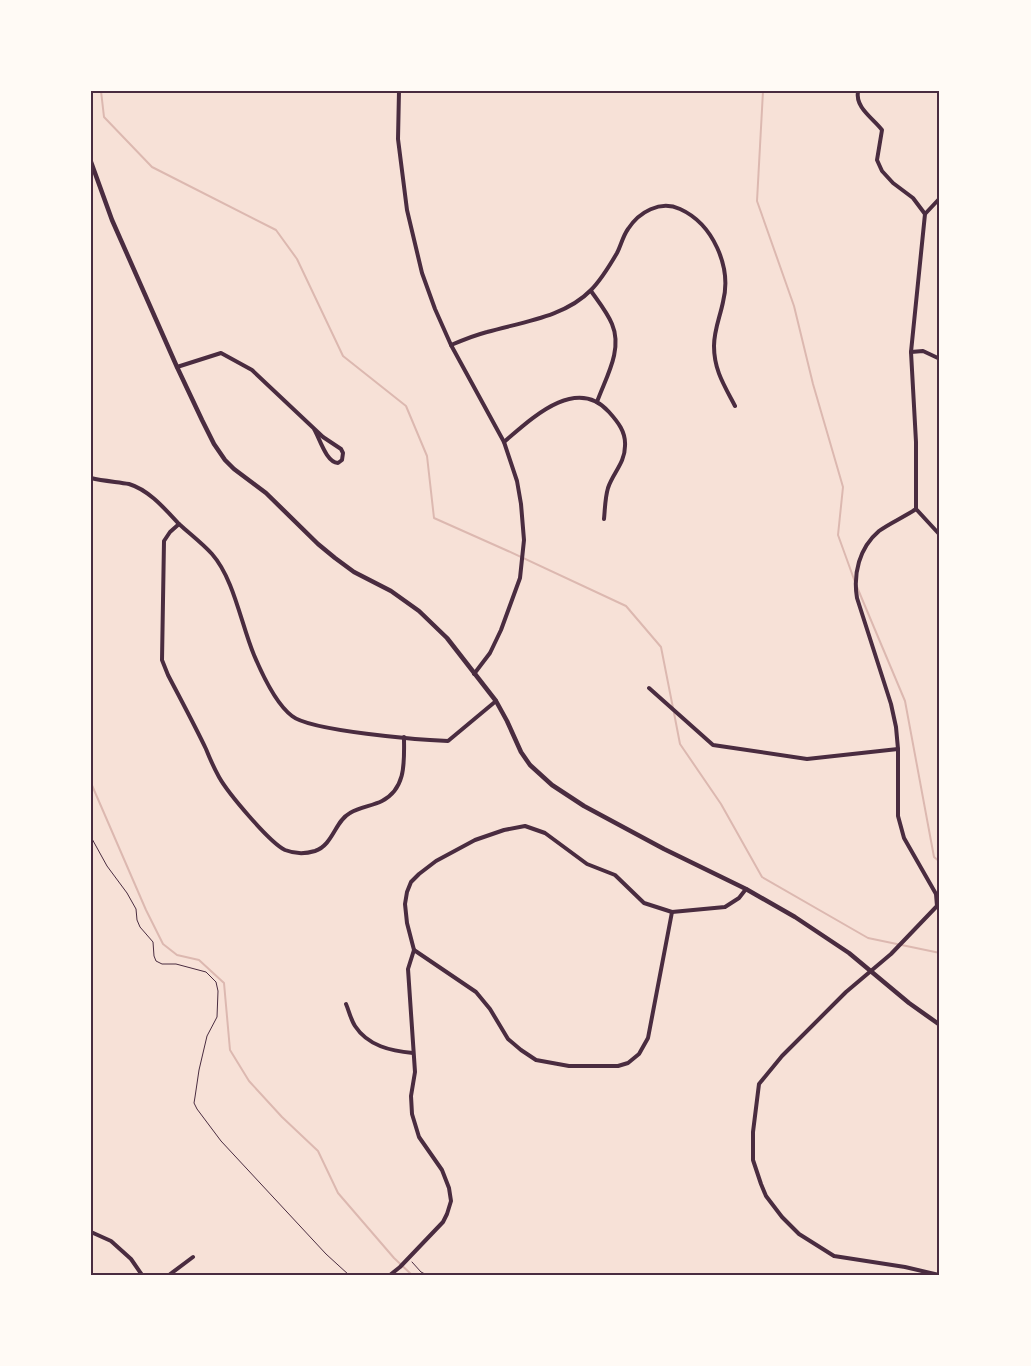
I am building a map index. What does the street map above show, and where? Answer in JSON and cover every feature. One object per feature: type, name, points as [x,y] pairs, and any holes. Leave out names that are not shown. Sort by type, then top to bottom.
[{"type":"street","points":[[400,91],[398,139],[407,210],[422,273],[435,309],[452,345],[474,390],[504,442],[517,481],[521,504],[524,540],[523,561],[515,596],[490,653],[474,674]]},
{"type":"street","points":[[858,91],[857,98],[859,104],[882,130],[877,160],[882,171],[893,183],[912,198],[925,214]]},
{"type":"street","points":[[91,162],[112,220],[177,367],[214,444],[225,460],[266,493],[318,544],[354,572],[392,592],[419,611],[447,638],[496,701],[526,760],[552,784],[584,806],[648,841],[746,889],[795,917],[871,970],[909,1003],[940,1026]]},
{"type":"street","points":[[940,198],[925,214],[911,352],[916,442],[916,510],[940,535]]},
{"type":"street","points":[[452,345],[484,333],[551,315],[564,309],[591,291],[617,252],[629,228],[645,212],[657,206],[680,209],[692,217],[710,236],[721,254],[726,279],[724,301],[714,335],[714,348],[718,374],[735,406]]},
{"type":"street","points":[[591,291],[611,323],[616,337],[615,352],[597,402]]},
{"type":"street","points":[[911,352],[923,351],[940,359]]},
{"type":"street","points":[[177,367],[221,353],[252,370],[314,429],[340,449],[343,453],[342,460],[338,463],[332,462],[314,429]]},
{"type":"street","points":[[504,442],[549,406],[565,400],[582,399],[597,402],[618,420],[626,444],[622,463],[608,488],[604,519]]},
{"type":"street","points":[[91,478],[129,484],[153,498],[213,555],[224,571],[258,665],[280,702],[292,716],[306,724],[448,741],[496,701]]},
{"type":"street","points":[[916,510],[879,531],[867,545],[859,561],[854,581],[857,598],[891,704],[896,727],[898,749],[898,816],[904,838],[936,894],[936,906],[891,954],[846,992],[786,1052],[759,1084],[753,1132],[753,1160],[760,1184],[766,1196],[782,1217],[799,1234],[834,1256],[905,1267],[939,1275]]},
{"type":"street","points":[[179,524],[164,541],[162,660],[218,776],[235,800],[274,842],[285,850],[299,854],[315,851],[331,838],[348,814],[382,801],[394,792],[401,781],[404,737]]},
{"type":"street","points":[[649,688],[713,745],[807,758],[898,749]]},
{"type":"street","points":[[390,1275],[442,1222],[451,1201],[447,1181],[442,1170],[419,1137],[412,1114],[411,1096],[415,1072],[408,969],[414,950],[407,923],[405,904],[411,882],[418,874],[436,860],[475,840],[504,830],[526,826],[544,833],[587,864],[615,875],[644,903],[672,912],[726,907],[740,898],[746,889]]},
{"type":"street","points":[[414,950],[476,992],[490,1008],[508,1039],[536,1060],[569,1066],[618,1066],[628,1063],[639,1054],[648,1038],[672,912]]},
{"type":"street","points":[[346,1004],[355,1026],[372,1042],[395,1052],[413,1053]]},
{"type":"street","points":[[91,1232],[111,1241],[131,1259],[142,1275]]},
{"type":"street","points":[[170,1275],[193,1257]]},
{"type":"path","points":[[91,837],[107,866],[136,908],[137,920],[153,942],[156,960],[162,964],[176,964],[206,972],[216,982],[218,991],[217,1017],[207,1036],[199,1070],[195,1096],[197,1109],[221,1141],[326,1254],[349,1275]]},
{"type":"path","points":[[408,1258],[421,1272],[427,1275]]},
{"type":"waterway","points":[[101,91],[104,117],[152,167],[276,230],[297,259],[343,356],[406,406],[427,456],[434,518],[626,606],[661,647],[673,708]]},
{"type":"waterway","points":[[763,91],[757,201],[794,306],[813,384],[843,487],[838,535],[855,582]]},
{"type":"waterway","points":[[857,587],[905,701],[934,857],[940,862]]},
{"type":"waterway","points":[[674,713],[680,744],[721,804],[762,877],[868,938],[940,953]]},
{"type":"waterway","points":[[91,783],[146,910],[163,944],[177,955],[199,960],[224,983],[230,1050],[249,1081],[282,1117],[318,1151],[338,1193],[394,1258],[412,1275]]}]
